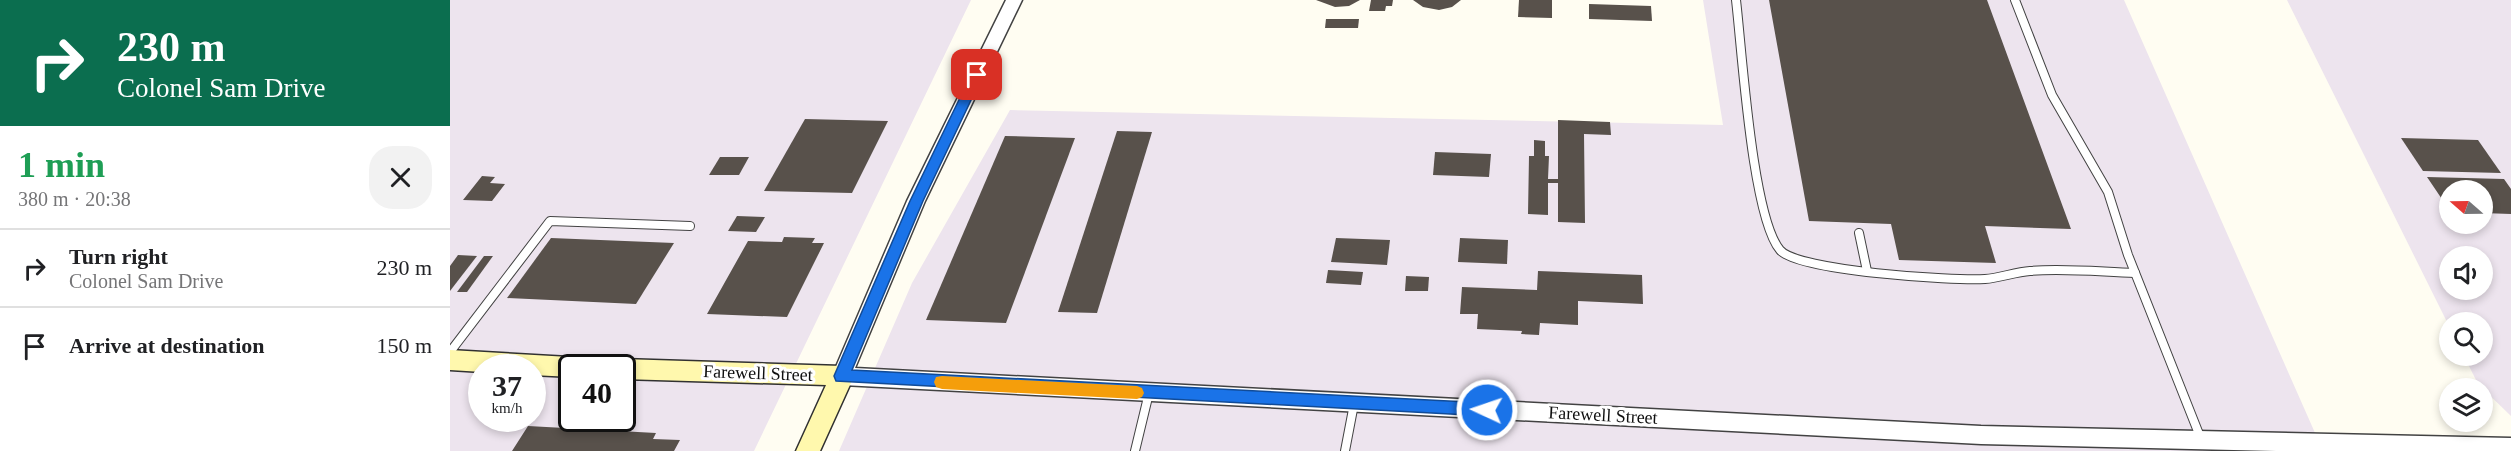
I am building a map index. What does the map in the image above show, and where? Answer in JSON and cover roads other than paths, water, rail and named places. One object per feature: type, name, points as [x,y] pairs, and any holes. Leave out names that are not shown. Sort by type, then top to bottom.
[{"type":"main road","points":[[450,360],[558,366]]},
{"type":"main road","name":"Farewell Street","points":[[636,369],[842,376]]},
{"type":"main road","points":[[808,451],[842,376]]},
{"type":"street","points":[[842,376],[916,201],[1014,0]]},
{"type":"street","name":"Farewell Street","points":[[842,376],[1354,404],[1983,443],[2201,440],[2397,448],[2511,447]]},
{"type":"lane","points":[[1736,0],[1755,164],[1769,233],[1781,252],[1802,261],[1907,277],[1986,279],[2030,271],[2135,273]]},
{"type":"lane","points":[[2015,0],[2052,95],[2108,192],[2135,273],[2201,440]]},
{"type":"lane","points":[[450,352],[550,221],[690,226]]},
{"type":"lane","points":[[1859,233],[1867,271]]},
{"type":"lane","points":[[1135,451],[1149,393]]},
{"type":"lane","points":[[1345,451],[1354,404]]}]
